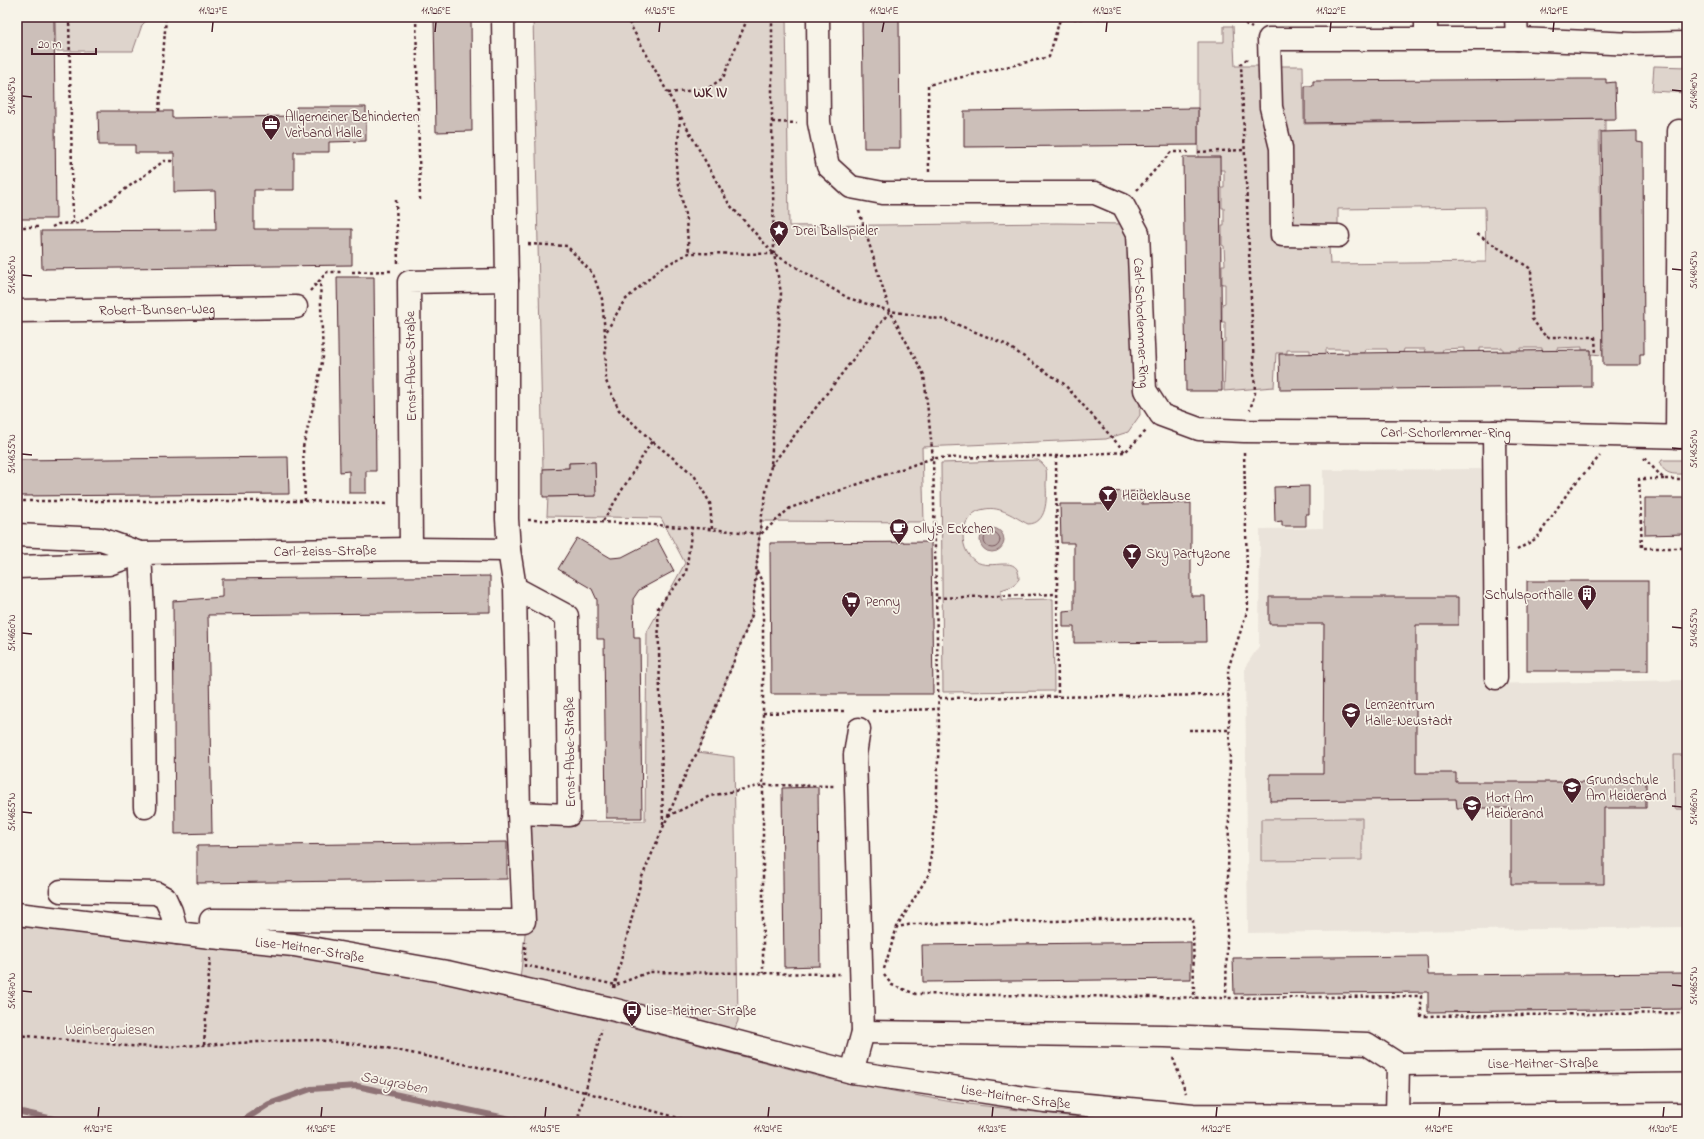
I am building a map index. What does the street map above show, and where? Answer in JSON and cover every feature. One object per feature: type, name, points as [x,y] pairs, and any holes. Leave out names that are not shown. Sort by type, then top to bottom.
[{"type":"street","points":[[503,17],[507,280],[507,519],[509,550],[515,588],[519,813],[524,921],[520,921]]},
{"type":"street","points":[[818,17],[819,123],[828,166],[851,187],[883,193],[1095,193],[1123,206]]},
{"type":"street","points":[[1426,17],[1426,39]]},
{"type":"street","points":[[1516,17],[1517,39]]},
{"type":"street","points":[[1338,236],[1282,235],[1281,148],[1271,107],[1269,39],[1517,39],[1634,44],[1687,43]]},
{"type":"street","points":[[1678,131],[1682,437]]},
{"type":"street","name":"Carl-Schorlemmer-Ring","points":[[1123,206],[1138,233],[1145,390],[1161,415],[1199,429],[1244,431],[1494,432],[1682,437]]},
{"type":"street","points":[[404,279],[507,280]]},
{"type":"street","name":"Ernst-Abbe-Straße","points":[[404,279],[411,548]]},
{"type":"street","name":"Robert-Bunsen-Weg","points":[[17,311],[296,307]]},
{"type":"street","points":[[1494,432],[1496,678]]},
{"type":"street","name":"Carl-Zeiss-Straße","points":[[17,535],[101,539],[140,553]]},
{"type":"street","name":"Carl-Zeiss-Straße","points":[[17,567],[109,564],[140,553],[411,548],[509,550]]},
{"type":"street","points":[[140,553],[143,611],[145,807]]},
{"type":"street","name":"Ernst-Abbe-Straße","points":[[515,588],[567,616],[569,815],[519,813]]},
{"type":"street","points":[[852,1072],[863,1032],[855,755],[859,729]]},
{"type":"street","points":[[61,891],[156,893],[165,898],[171,911],[177,933]]},
{"type":"street","name":"Lise-Meitner-Straße","points":[[17,914],[211,937],[294,945],[447,972],[608,1008],[852,1072],[1045,1101],[1193,1115],[1397,1116],[1687,1114]]},
{"type":"street","name":"Lise-Meitner-Straße","points":[[211,937],[212,920],[520,921]]},
{"type":"street","points":[[863,1032],[1165,1036],[1367,1044],[1398,1064],[1397,1116]]},
{"type":"street","name":"Lise-Meitner-Straße","points":[[1398,1064],[1687,1061]]},
{"type":"path","points":[[69,17],[73,223]]},
{"type":"path","points":[[159,111],[166,17]]},
{"type":"path","points":[[416,17],[420,200]]},
{"type":"path","points":[[626,17],[729,204],[774,254],[848,298],[890,310],[946,320],[1006,344],[1064,384],[1125,452]]},
{"type":"path","points":[[668,94],[707,89],[723,78],[748,17]]},
{"type":"path","points":[[577,1121],[608,1008],[616,985],[642,877],[691,762],[698,752],[752,615],[761,534],[761,520],[771,466],[781,293],[774,254],[772,17]]},
{"type":"path","points":[[930,193],[928,85],[1049,56],[1060,19],[1162,17]]},
{"type":"path","points":[[1235,17],[1269,39],[1241,64],[1255,393],[1244,431],[1248,609],[1228,669],[1229,730],[1226,998],[1420,996],[1421,1016],[1687,1013]]},
{"type":"path","points":[[680,116],[676,169],[686,220],[689,253]]},
{"type":"path","points":[[1198,152],[1245,150]]},
{"type":"path","points":[[1123,206],[1171,152],[1188,152]]},
{"type":"path","points":[[52,227],[58,224],[79,223],[164,161],[174,161]]},
{"type":"path","points":[[851,187],[890,310],[924,375],[933,458],[939,698],[937,791],[929,874],[897,927],[883,973]]},
{"type":"path","points":[[396,200],[404,279]]},
{"type":"path","points":[[17,227],[41,227]]},
{"type":"path","points":[[1477,234],[1531,269],[1532,319],[1546,337],[1595,337],[1596,355]]},
{"type":"path","points":[[506,244],[567,246],[593,274],[602,299],[605,334],[606,381],[619,410],[652,441],[694,475],[710,503],[712,528]]},
{"type":"path","points":[[605,334],[624,301],[661,268],[689,253],[774,254]]},
{"type":"path","points":[[352,272],[391,271],[404,279]]},
{"type":"path","points":[[296,307],[327,272],[342,272]]},
{"type":"path","points":[[305,500],[303,447],[323,357],[320,280]]},
{"type":"path","points":[[771,466],[890,310]]},
{"type":"path","points":[[507,519],[603,521],[712,528],[761,534],[790,508],[933,458],[1056,456],[1125,452],[1161,415]]},
{"type":"path","points":[[603,521],[652,441]]},
{"type":"path","points":[[1641,454],[1664,479]]},
{"type":"path","points":[[1495,571],[1504,558],[1537,538],[1571,488],[1601,455]]},
{"type":"path","points":[[1056,456],[1058,697]]},
{"type":"path","points":[[1687,478],[1639,479],[1642,548],[1687,548]]},
{"type":"path","points":[[17,501],[305,500],[411,505]]},
{"type":"path","points":[[663,827],[658,607],[686,573],[692,527]]},
{"type":"path","points":[[757,570],[763,584],[763,973]]},
{"type":"path","points":[[937,598],[1057,594]]},
{"type":"path","points":[[939,698],[1229,695]]},
{"type":"path","points":[[1189,730],[1229,730]]},
{"type":"path","points":[[667,816],[710,796],[764,785],[856,786]]},
{"type":"path","points":[[897,927],[913,924],[1193,918],[1194,998]]},
{"type":"path","points":[[520,921],[525,930],[525,990]]},
{"type":"path","points":[[204,1045],[211,937]]},
{"type":"path","points":[[17,1035],[128,1046],[162,1047],[317,1040],[356,1043],[464,1064],[585,1092],[694,1122]]},
{"type":"path","points":[[1165,1036],[1193,1115]]},
{"type":"shaded area","name":"Lernzentrum Halle-Neustadt","points":[[1483,469],[1487,684],[1687,680],[1687,927],[1248,933],[1245,667],[1259,646],[1260,529],[1323,528],[1323,470]]},
{"type":"green space","points":[[55,17],[150,17],[142,25],[133,51],[56,51]]},
{"type":"green space","points":[[533,17],[786,17],[789,226],[1057,223],[1125,224],[1134,246],[1140,415],[1128,432],[1106,439],[922,447],[924,522],[761,521],[752,615],[698,752],[734,757],[738,1021],[731,1037],[519,989],[526,925],[524,822],[645,821],[647,632],[685,563],[661,518],[547,516],[548,497],[596,496],[595,462],[569,463],[569,468],[543,469]]},
{"type":"green space","points":[[1224,26],[1233,26],[1235,66],[1303,66],[1304,124],[1605,119],[1605,132],[1599,132],[1603,355],[1591,354],[1591,350],[1582,350],[1582,347],[1557,348],[1557,352],[1542,352],[1542,348],[1521,348],[1520,352],[1503,352],[1503,348],[1480,348],[1480,353],[1464,353],[1464,348],[1443,349],[1442,353],[1426,353],[1425,349],[1404,349],[1403,353],[1388,353],[1387,349],[1365,349],[1364,353],[1349,353],[1348,349],[1326,349],[1326,354],[1310,354],[1310,350],[1287,350],[1287,353],[1276,353],[1274,387],[1224,391],[1225,361],[1223,360],[1223,342],[1225,342],[1225,322],[1222,322],[1222,304],[1225,303],[1225,284],[1222,284],[1222,265],[1225,265],[1224,246],[1222,245],[1224,208],[1222,208],[1222,188],[1224,188],[1224,170],[1219,170],[1198,157],[1198,42],[1224,42]],"holes":[[[1485,207],[1486,262],[1330,264],[1329,247],[1338,246],[1338,209]]]},
{"type":"green space","points":[[1654,66],[1687,67],[1687,93],[1652,91]]},
{"type":"green space","points":[[1038,460],[1045,466],[1046,469],[1046,503],[1039,520],[1028,524],[1002,511],[991,508],[985,509],[970,517],[966,523],[963,540],[969,555],[975,561],[989,565],[1010,564],[1015,566],[1018,571],[1019,579],[1013,586],[1001,590],[1001,600],[1053,599],[1054,691],[943,692],[941,463]]},
{"type":"green space","points":[[1662,460],[1687,460],[1687,474],[1675,474],[1668,472],[1660,463]]},
{"type":"green space","points":[[1674,755],[1687,755],[1687,809],[1675,809]]},
{"type":"green space","points":[[1362,818],[1362,860],[1261,861],[1261,819]]},
{"type":"green space","name":"Weinbergwiesen","points":[[17,926],[267,952],[406,974],[524,999],[829,1079],[952,1102],[1077,1117],[1169,1122],[17,1122]]},
{"type":"water","points":[[992,528],[997,529],[1003,535],[1003,545],[997,551],[992,552],[987,551],[981,545],[980,540],[981,535],[987,529]]},
{"type":"building","points":[[17,17],[54,17],[56,219],[19,219]]},
{"type":"building","points":[[434,17],[471,17],[472,131],[436,132]]},
{"type":"building","points":[[862,17],[899,17],[900,148],[864,148]]},
{"type":"building","points":[[1606,79],[1606,83],[1615,82],[1616,119],[1305,123],[1305,86],[1313,86],[1313,81]]},
{"type":"building","points":[[296,107],[366,107],[366,141],[329,142],[329,152],[294,152],[294,190],[254,190],[254,229],[352,229],[352,265],[42,269],[41,231],[216,230],[215,191],[174,192],[174,153],[135,153],[135,145],[99,145],[98,111],[172,111],[172,118],[296,116]]},
{"type":"building","points":[[1198,108],[1198,145],[964,147],[964,111]]},
{"type":"building","points":[[1637,131],[1637,142],[1643,143],[1644,354],[1640,354],[1640,365],[1603,365],[1601,132]]},
{"type":"building","points":[[1183,157],[1220,157],[1222,391],[1186,391]]},
{"type":"building","points":[[337,277],[374,277],[376,471],[366,471],[366,493],[349,493],[349,471],[340,472]]},
{"type":"building","points":[[1591,350],[1591,387],[1280,390],[1279,354]]},
{"type":"building","points":[[288,457],[289,494],[17,496],[17,460]]},
{"type":"building","points":[[595,462],[596,496],[543,497],[543,469],[569,468],[569,463]]},
{"type":"building","points":[[1309,486],[1309,514],[1306,514],[1306,526],[1282,526],[1282,521],[1275,522],[1274,487]]},
{"type":"building","name":"Sky Partyzone","points":[[1142,491],[1142,504],[1191,503],[1191,596],[1205,596],[1206,642],[1074,643],[1074,627],[1063,627],[1063,611],[1074,610],[1074,543],[1061,543],[1060,504],[1104,504],[1104,492]]},
{"type":"building","points":[[1645,498],[1687,498],[1687,534],[1645,535]]},
{"type":"building","points":[[577,538],[611,558],[622,557],[657,539],[674,571],[639,590],[633,599],[634,638],[640,638],[642,818],[606,818],[604,639],[597,639],[597,600],[592,589],[558,569]]},
{"type":"building","name":"Penny","points":[[931,542],[933,694],[771,694],[770,543]]},
{"type":"building","points":[[490,576],[490,612],[208,615],[212,833],[175,834],[173,601],[222,597],[222,579]]},
{"type":"building","name":"Schulsporthalle","points":[[1527,581],[1648,581],[1648,671],[1527,671]]},
{"type":"building","points":[[1269,597],[1458,597],[1458,625],[1416,625],[1416,773],[1456,773],[1456,782],[1646,782],[1646,808],[1604,808],[1604,884],[1511,884],[1511,808],[1457,808],[1456,799],[1270,801],[1270,774],[1323,774],[1324,624],[1269,624]]},
{"type":"building","points":[[818,787],[820,966],[784,967],[782,788]]},
{"type":"building","points":[[507,842],[507,879],[197,883],[197,846]]},
{"type":"building","points":[[1191,942],[1191,979],[923,982],[922,945]]},
{"type":"building","points":[[1427,956],[1428,975],[1687,973],[1687,1009],[1428,1012],[1428,992],[1234,994],[1233,958]]},
{"type":"waterway","name":"Saugraben","points":[[241,1122],[269,1104],[311,1089],[357,1086],[524,1122]]},
{"type":"waterway","name":"Saugraben","points":[[17,1111],[67,1122]]},
{"type":"place","name":"Allgemeiner Behinderten Verband Halle","points":[[271,141]]},
{"type":"place","name":"Drei Ballspieler","points":[[779,247]]},
{"type":"place","name":"Heideklause","points":[[1108,512]]},
{"type":"place","name":"Olly's Eckchen","points":[[899,545]]},
{"type":"place","name":"Sky Partyzone","points":[[1132,570]]},
{"type":"place","name":"Schulsporthalle","points":[[1587,611]]},
{"type":"place","name":"Penny","points":[[851,618]]},
{"type":"place","name":"Lernzentrum Halle-Neustadt","points":[[1351,729]]},
{"type":"place","name":"Grundschule Am Heiderand","points":[[1572,804]]},
{"type":"place","name":"Hort Am Heiderand","points":[[1472,822]]},
{"type":"place","name":"Lise-Meitner-Straße","points":[[632,1027]]},
{"type":"district","name":"WK IV","points":[[710,92]]}]
